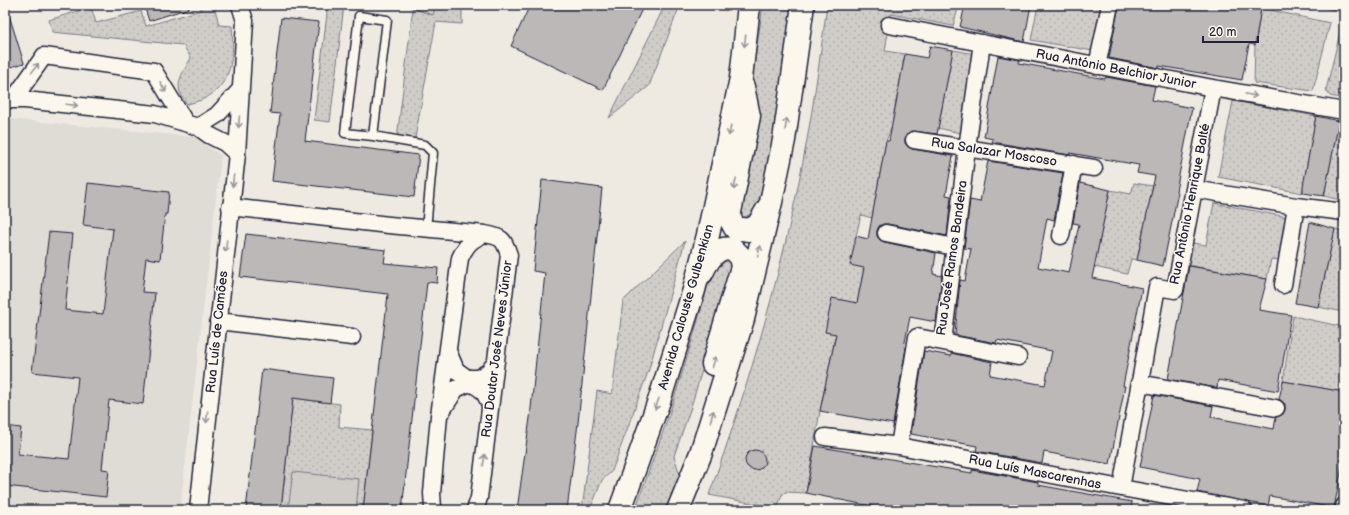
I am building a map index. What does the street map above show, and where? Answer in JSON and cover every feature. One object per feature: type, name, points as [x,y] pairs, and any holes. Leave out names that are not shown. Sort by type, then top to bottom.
[{"type":"main road","name":"Avenida Calouste Gulbenkian","points":[[620,510],[660,398],[694,290],[708,235],[741,78],[749,5]]},
{"type":"main road","points":[[678,510],[701,453],[743,319],[772,202],[784,140],[803,5]]},
{"type":"main road","points":[[741,78],[749,116],[728,218],[735,228],[749,230],[758,225],[772,202]]},
{"type":"main road","points":[[694,290],[705,265],[714,254],[722,249],[732,248],[740,256],[742,266],[694,427],[701,453]]},
{"type":"street","name":"Rua Luís de Camões","points":[[198,510],[237,154],[245,21],[240,5]]},
{"type":"street","points":[[1098,66],[1110,5]]},
{"type":"street","name":"Rua António Belchior Junior","points":[[889,26],[1212,88],[1344,111]]},
{"type":"street","name":"Rua José Ramos Bandeira","points":[[899,446],[918,337],[943,342],[954,247],[982,43]]},
{"type":"street","points":[[9,100],[44,56],[52,57],[154,72],[191,125]]},
{"type":"street","name":"Rua António Henrique Balté","points":[[1121,488],[1156,287],[1175,290],[1212,88]]},
{"type":"street","points":[[191,125],[217,115],[241,89]]},
{"type":"street","points":[[9,100],[25,100],[154,114],[191,125],[225,143],[237,154]]},
{"type":"street","name":"Rua Salazar Moscoso","points":[[914,140],[1094,168]]},
{"type":"street","name":"Rua Salazar Moscoso","points":[[1061,236],[1074,164]]},
{"type":"street","points":[[1194,189],[1296,206],[1344,212]]},
{"type":"street","points":[[1283,285],[1296,206]]},
{"type":"street","points":[[230,207],[426,229],[485,234]]},
{"type":"street","points":[[430,510],[439,416],[460,258],[460,247],[456,237],[446,231]]},
{"type":"street","points":[[886,233],[954,247]]},
{"type":"street","points":[[460,258],[465,246],[476,238],[485,234]]},
{"type":"street","name":"Rua Doutor José Neves Júnior","points":[[475,510],[479,498],[509,255],[505,242],[496,236],[485,234]]},
{"type":"street","points":[[218,320],[352,337]]},
{"type":"street","points":[[943,342],[1018,357]]},
{"type":"street","points":[[448,351],[456,370],[467,378],[478,378],[488,372],[496,362]]},
{"type":"street","points":[[439,416],[456,389],[468,383],[478,386],[485,393],[490,405]]},
{"type":"street","points":[[1139,383],[1276,408]]},
{"type":"street","name":"Rua Luís Mascarenhas","points":[[826,437],[899,446],[1244,510]]},
{"type":"street","points":[[432,493],[433,508],[435,510]]},
{"type":"street","points":[[1343,510],[1344,506]]},
{"type":"lane","points":[[373,136],[387,20],[359,16],[345,133],[425,145],[433,153],[426,229]]},
{"type":"shaded area","points":[[200,5],[214,5],[219,25],[232,26],[232,53],[227,76],[221,86],[213,94],[201,100],[187,104],[182,98],[179,86],[181,76],[191,58],[183,45],[52,32],[49,20],[91,7],[96,23],[141,11],[146,26],[201,10]]},
{"type":"shaded area","points":[[326,5],[344,5],[330,122],[314,120],[327,14]]},
{"type":"shaded area","points":[[404,5],[436,5],[433,15]]},
{"type":"shaded area","points":[[436,5],[462,5],[462,24],[436,22],[415,138],[397,138],[413,8],[432,15]]},
{"type":"shaded area","points":[[665,5],[680,5],[649,86],[609,118]]},
{"type":"shaded area","points":[[763,5],[791,5],[782,86],[759,206],[752,214],[744,217],[737,212],[753,109],[752,80]]},
{"type":"shaded area","points":[[827,5],[959,5],[953,26],[891,14],[885,51],[905,54],[891,129],[886,141],[872,218],[861,215],[856,236],[864,268],[857,303],[836,333],[820,411],[806,493],[785,492],[782,495],[777,508],[709,495],[753,364],[766,320],[788,230],[810,123]]},
{"type":"shaded area","points":[[1038,5],[1102,5],[1093,51],[1031,40]]},
{"type":"shaded area","points":[[1311,5],[1344,5],[1344,12]]},
{"type":"shaded area","points":[[1261,8],[1330,23],[1313,91],[1254,83],[1255,45]]},
{"type":"shaded area","points":[[1342,24],[1344,24],[1344,99],[1330,96],[1326,90]]},
{"type":"shaded area","points":[[953,50],[975,54],[960,133],[938,128]]},
{"type":"shaded area","points":[[1233,101],[1316,116],[1302,193],[1218,177]]},
{"type":"shaded area","points":[[10,119],[195,137],[221,156],[180,510],[5,510],[5,121]]},
{"type":"shaded area","points":[[1339,121],[1344,122],[1344,201],[1324,196]]},
{"type":"shaded area","points":[[1134,183],[1153,186],[1137,260],[1131,259],[1127,274],[1094,267],[1110,190],[1131,194]]},
{"type":"shaded area","points":[[1214,203],[1287,217],[1279,260],[1271,259],[1267,279],[1187,265],[1192,243],[1206,245]]},
{"type":"shaded area","points":[[1335,229],[1344,231],[1344,312],[1318,307]]},
{"type":"shaded area","points":[[685,241],[649,369],[612,471],[602,480],[590,510],[582,510],[597,391],[612,394],[623,301]]},
{"type":"shaded area","points":[[721,258],[727,260],[731,264],[729,281],[690,410],[674,456],[680,475],[666,510],[635,510],[669,415],[712,271]]},
{"type":"shaded area","points":[[1293,316],[1344,327],[1344,392],[1283,381]]},
{"type":"shaded area","points":[[293,398],[340,404],[339,427],[372,430],[363,510],[281,510]]},
{"type":"shaded area","points":[[293,472],[359,479],[356,510],[288,510]]},
{"type":"building","points":[[144,5],[189,5],[189,8],[149,21]]},
{"type":"building","points":[[530,5],[644,5],[603,90],[511,46]]},
{"type":"building","points":[[965,5],[1031,5],[1024,42],[960,27]]},
{"type":"building","points":[[1119,5],[1242,5],[1261,8],[1255,45],[1249,44],[1242,80],[1159,66],[1159,68],[1109,58]]},
{"type":"building","points":[[8,12],[24,63],[5,69],[5,13]]},
{"type":"building","points":[[281,18],[319,22],[305,141],[419,155],[414,197],[272,181],[280,114],[270,113]]},
{"type":"building","points":[[930,46],[953,50],[937,134],[911,131],[907,134],[905,143],[912,149],[953,156],[946,195],[951,196],[947,236],[883,224],[879,226],[877,236],[884,242],[936,253],[933,274],[942,276],[936,322],[910,317],[904,347],[906,348],[893,424],[820,411],[836,334],[825,332],[832,298],[857,303],[864,268],[850,265],[856,236],[868,239],[886,141],[889,141],[905,54],[927,58]]},
{"type":"building","points":[[998,56],[1020,60],[1019,63],[1105,79],[1106,77],[1155,86],[1152,100],[1192,108],[1176,191],[1178,192],[1163,266],[1137,260],[1155,176],[1137,173],[1139,165],[992,142],[993,139],[984,137]]},
{"type":"building","points":[[1316,116],[1339,121],[1324,196],[1303,193]]},
{"type":"building","points":[[988,161],[1063,173],[1054,220],[1047,218],[1038,267],[1069,273],[1079,224],[1073,223],[1080,183],[1110,190],[1092,278],[1142,288],[1110,464],[1044,452],[1042,463],[976,451],[977,446],[911,434],[924,351],[951,356],[951,353],[992,362],[990,375],[1045,385],[1052,351],[997,340],[996,343],[955,335],[960,280],[965,281],[971,249],[964,248],[970,200],[980,202]]},
{"type":"building","points":[[542,180],[602,188],[578,423],[567,510],[517,510],[530,418],[545,273],[533,271]]},
{"type":"building","points":[[88,183],[169,192],[160,260],[146,258],[142,292],[155,293],[143,404],[109,400],[102,469],[109,470],[106,497],[5,486],[5,426],[21,428],[18,454],[69,459],[78,377],[32,372],[49,232],[73,234],[65,310],[103,314],[113,229],[83,225]]},
{"type":"building","points":[[1310,222],[1335,229],[1318,307],[1295,303]]},
{"type":"building","points":[[246,234],[386,250],[384,263],[438,268],[437,283],[427,282],[402,510],[363,510],[388,294],[240,277]]},
{"type":"building","points":[[1189,266],[1267,279],[1259,310],[1291,315],[1278,391],[1218,380],[1217,388],[1168,379]]},
{"type":"building","points":[[262,369],[333,378],[330,403],[293,398],[281,510],[246,510]]},
{"type":"building","points":[[1283,381],[1344,392],[1344,457],[1334,508],[1270,496],[1268,506],[1197,492],[1200,479],[1140,467],[1154,395],[1213,406],[1211,417],[1274,429],[1276,417],[1283,414],[1285,410],[1285,404],[1279,399]]},
{"type":"building","points":[[815,446],[972,473],[972,470],[1038,482],[1038,485],[1132,502],[1131,510],[891,510],[806,493]]},
{"type":"building","points":[[751,450],[759,450],[765,456],[765,464],[759,470],[751,470],[745,464],[745,456]]}]
